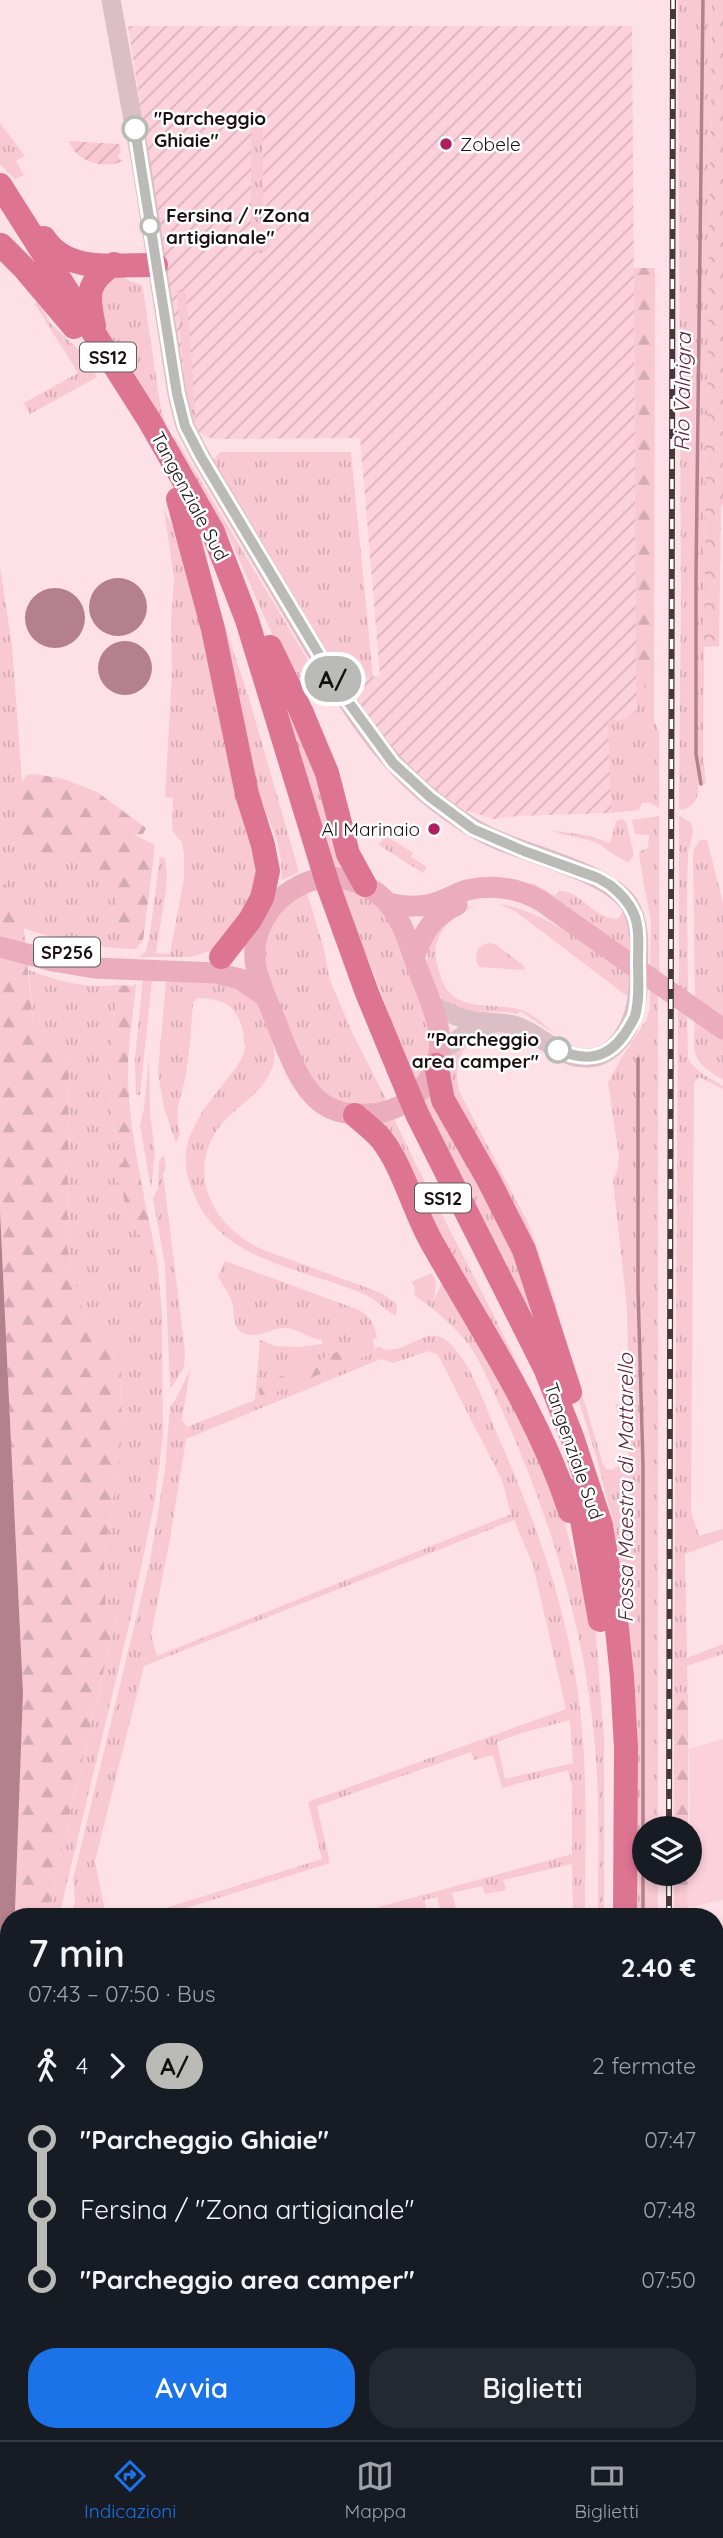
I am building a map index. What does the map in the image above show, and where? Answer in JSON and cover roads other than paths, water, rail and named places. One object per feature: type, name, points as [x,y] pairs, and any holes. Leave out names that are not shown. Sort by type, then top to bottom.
[{"type":"highway","points":[[0,175],[11,185],[47,242],[59,255],[76,263],[156,265]]},
{"type":"highway","name":"Tangenziale Sud","points":[[0,185],[149,420],[213,532],[247,620],[328,886],[367,993],[416,1114],[545,1368],[572,1437],[600,1525],[615,1610],[626,1748],[625,1908]]},
{"type":"highway","name":"Tangenziale Sud","points":[[0,209],[178,499],[214,576],[234,627],[313,888],[358,1011],[403,1118],[531,1373],[559,1445],[580,1509],[599,1610],[607,1679],[611,1751],[611,1908]]},
{"type":"highway","points":[[1,245],[74,327]]},
{"type":"highway","points":[[98,342],[90,310],[90,290],[97,278],[114,264]]},
{"type":"highway","points":[[178,499],[211,620],[247,794],[265,853],[267,881],[262,898],[250,920],[221,957]]},
{"type":"highway","points":[[213,532],[231,556],[276,663],[301,711],[327,773],[358,883]]},
{"type":"highway","points":[[238,752],[274,855],[277,879],[264,922]]},
{"type":"highway","points":[[434,1067],[443,1100],[524,1250],[588,1451],[600,1525]]},
{"type":"highway","points":[[364,1115],[390,1152],[430,1239],[496,1349],[534,1419],[555,1468],[590,1573]]},
{"type":"main road","points":[[221,957],[232,954],[264,922],[286,892],[314,879],[332,877],[358,883],[388,903],[420,906],[477,888],[515,889],[541,901],[714,1023]]},
{"type":"main road","points":[[414,958],[420,939],[438,916],[450,908],[479,899],[494,898],[522,904],[599,943]]},
{"type":"main road","points":[[264,922],[255,958],[256,969],[304,1084],[318,1100],[332,1110],[364,1115],[388,1112],[403,1105],[434,1067],[439,1029],[414,958],[388,903]]},
{"type":"main road","name":"SP256","points":[[0,933],[135,967],[205,963],[221,957]]},
{"type":"main road","name":"SP256","points":[[0,947],[70,965],[216,973],[240,979],[266,997]]},
{"type":"street","points":[[111,0],[142,169],[177,394],[190,435],[276,586],[344,696],[382,751],[410,780],[473,829],[604,881],[620,892],[635,916],[638,931],[639,987],[634,1018],[618,1043],[605,1054],[594,1057],[573,1056],[517,1026],[460,1019],[431,1004]]},
{"type":"street","points":[[434,1067],[468,1032],[498,1023]]},
{"type":"waterway","name":"Rio Valnigra","points":[[701,784],[696,754],[696,576],[703,0]]},
{"type":"waterway","name":"Fossa Maestra di Mattarello","points":[[638,1059],[638,1290],[643,1465],[643,1908]]},
{"type":"railway","points":[[669,1816],[673,0]]},
{"type":"railway","points":[[669,1886],[669,1908]]},
{"type":"place","name":"\"Parcheggio Ghiaie\"","points":[[135,129]]},
{"type":"place","name":"Zobele","points":[[446,144]]},
{"type":"place","name":"Fersina / \"Zona artigianale\"","points":[[150,226]]},
{"type":"place","name":"Al Marinaio","points":[[434,829]]},
{"type":"place","name":"\"Parcheggio area camper\"","points":[[558,1050]]}]
